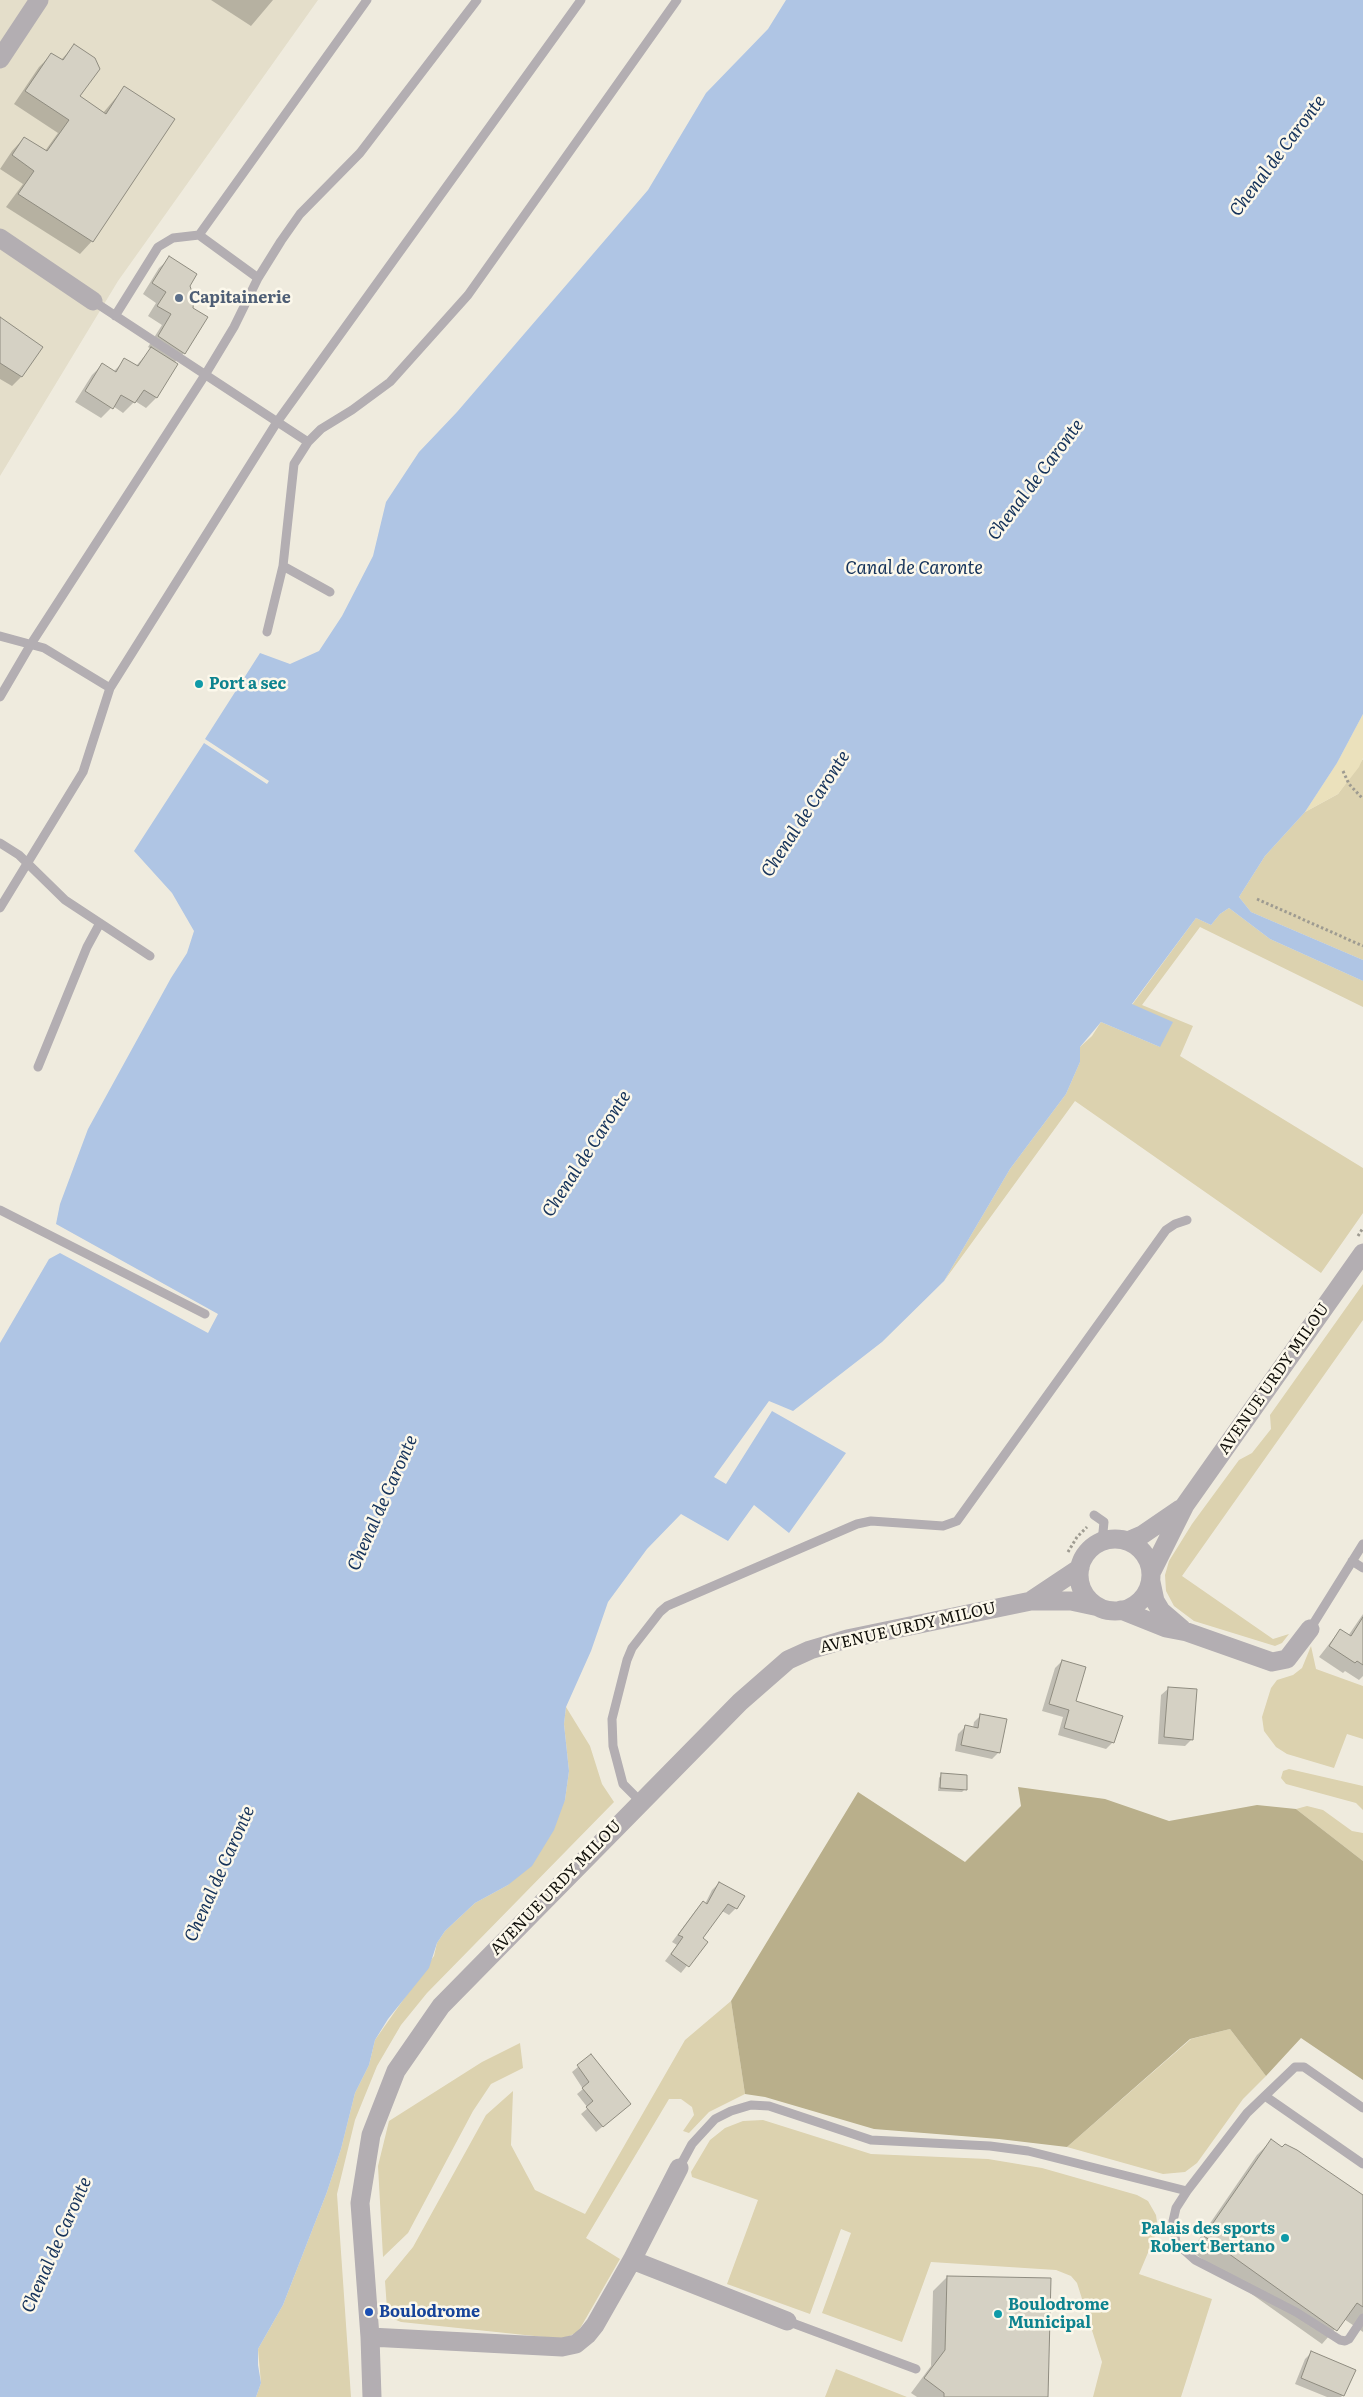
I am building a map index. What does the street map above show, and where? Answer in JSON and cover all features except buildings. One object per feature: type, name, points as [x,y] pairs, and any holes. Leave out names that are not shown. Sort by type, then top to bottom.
[{"type":"street","points":[[0,60],[39,0]]},
{"type":"street","points":[[0,238],[93,301]]},
{"type":"street","name":"AVENUE URDY MILOU","points":[[1151,1577],[1186,1505],[1357,1248]]},
{"type":"street","name":"AVENUE URDY MILOU","points":[[1128,1541],[1156,1527],[1186,1505]]},
{"type":"street","points":[[1187,1632],[1161,1611],[1155,1601],[1144,1553],[1128,1541],[1113,1538],[1095,1544],[1086,1553],[1080,1568],[1082,1588],[1090,1600],[1100,1607],[1121,1610],[1166,1628],[1187,1632],[1272,1662],[1281,1662],[1293,1654],[1310,1630]]},
{"type":"street","name":"AVENUE URDY MILOU","points":[[1031,1601],[1080,1568]]},
{"type":"street","points":[[1121,1610],[1137,1603],[1146,1594],[1151,1577]]},
{"type":"street","name":"AVENUE URDY MILOU","points":[[372,2397],[370,2337],[360,2203],[371,2135],[396,2071],[441,2006],[740,1702],[788,1660],[810,1650],[847,1639],[1031,1601],[1071,1601],[1100,1607]]},
{"type":"street","points":[[370,2337],[562,2347],[576,2344],[588,2335],[595,2325],[632,2260],[679,2168]]},
{"type":"street","points":[[632,2260],[787,2320]]},
{"type":"lane","points":[[199,235],[367,0]]},
{"type":"lane","points":[[0,696],[31,644],[205,375],[234,327],[258,278],[300,214],[360,153],[477,0]]},
{"type":"lane","points":[[0,908],[83,772],[110,688],[277,422],[581,0]]},
{"type":"lane","points":[[267,632],[283,566],[294,464],[308,442],[321,429],[352,410],[390,382],[468,295],[677,0]]},
{"type":"lane","points":[[115,316],[158,247],[172,238],[199,235],[258,278]]},
{"type":"lane","points":[[93,301],[308,442]]},
{"type":"lane","points":[[283,566],[330,592]]},
{"type":"lane","points":[[0,636],[44,648],[75,664],[110,688]]},
{"type":"lane","points":[[0,843],[27,863],[55,892],[150,956]]},
{"type":"lane","points":[[38,1068],[87,947],[100,923]]},
{"type":"lane","points":[[0,1210],[204,1314]]},
{"type":"lane","points":[[641,1802],[623,1784],[613,1746],[612,1719],[627,1660],[632,1648],[660,1612],[668,1606],[858,1524],[871,1521],[943,1526],[957,1521],[1166,1230],[1175,1224],[1187,1220]]},
{"type":"lane","points":[[1094,1515],[1104,1522],[1102,1542]]},
{"type":"lane","points":[[1310,1630],[1363,1544]]},
{"type":"lane","points":[[1352,1561],[1363,1568]]},
{"type":"lane","points":[[1363,2108],[1299,2066],[1294,2067],[1247,2113],[1186,2192],[1176,2208],[1173,2231],[1176,2243],[1190,2257],[1296,2312],[1340,2340],[1345,2341],[1349,2338],[1363,2318]]},
{"type":"lane","points":[[1265,2096],[1363,2164]]},
{"type":"lane","points":[[679,2168],[692,2144],[715,2119],[751,2105],[769,2106],[871,2140],[990,2146],[1028,2151],[1186,2192]]},
{"type":"lane","points":[[787,2320],[916,2369]]},
{"type":"path","points":[[1343,771],[1349,784],[1363,799]]},
{"type":"path","points":[[1257,899],[1363,946]]},
{"type":"path","points":[[1357,1248],[1363,1228]]},
{"type":"path","points":[[1065,1556],[1085,1528],[1104,1522]]},
{"type":"shaded area","points":[[0,0],[318,0],[118,281],[0,476]]},
{"type":"shaded area","points":[[1363,759],[1363,960],[1251,912],[1239,897],[1265,856],[1305,812],[1338,794]]},
{"type":"shaded area","points":[[1229,908],[1270,939],[1363,981],[1363,1007],[1200,927],[1142,1005],[1193,1026],[1180,1056],[1363,1168],[1363,1213],[1321,1273],[1075,1101],[944,1281],[1010,1169],[1066,1094],[1080,1062],[1080,1047],[1092,1036],[1101,1022],[1160,1047],[1132,1005],[1196,918],[1211,925],[1220,914]]},
{"type":"shaded area","points":[[1363,1284],[1363,1320],[1182,1576],[1273,1639],[1289,1634],[1282,1643],[1275,1646],[1194,1621],[1174,1606],[1166,1591],[1165,1575],[1169,1561],[1192,1524],[1239,1460],[1252,1453],[1271,1429],[1270,1415]]},
{"type":"shaded area","points":[[1311,1646],[1316,1669],[1363,1686],[1363,1739],[1347,1734],[1334,1768],[1287,1754],[1276,1747],[1264,1731],[1262,1717],[1271,1688],[1277,1680],[1293,1675],[1302,1668]]},
{"type":"shaded area","points":[[566,1707],[590,1746],[602,1784],[614,1802],[427,1993],[401,2025],[377,2066],[355,2120],[337,2194],[351,2397],[256,2397],[261,2383],[258,2349],[283,2305],[327,2192],[341,2149],[355,2093],[369,2065],[375,2040],[434,1956],[437,1943],[445,1931],[475,1903],[508,1885],[565,1800],[569,1771],[564,1724]]},
{"type":"shaded area","points":[[1289,1769],[1363,1786],[1363,1810],[1356,1803],[1286,1784],[1281,1778],[1283,1771]]},
{"type":"shaded area","points":[[1018,1787],[1105,1799],[1169,1821],[1257,1805],[1296,1809],[1363,1861],[1363,2080],[1301,2038],[1266,2076],[1230,2029],[1190,2039],[1067,2147],[999,2139],[874,2129],[765,2097],[745,2094],[731,2001],[858,1792],[965,1862],[1021,1806]]},
{"type":"shaded area","points":[[1307,1806],[1323,1810],[1352,1831],[1363,1833],[1363,1861],[1296,1809]]},
{"type":"shaded area","points":[[731,2001],[745,2094],[709,2112],[689,2133],[683,2131],[694,2115],[692,2107],[681,2099],[669,2099],[586,2238],[620,2259],[578,2332],[563,2339],[401,2322],[391,2318],[387,2309],[385,2281],[413,2247],[486,2115],[513,2091],[511,2145],[535,2190],[585,2214],[685,2040]]},
{"type":"shaded area","points":[[1230,2029],[1266,2076],[1243,2099],[1197,2163],[1185,2172],[1163,2174],[1067,2147],[1191,2039]]},
{"type":"shaded area","points":[[520,2043],[523,2068],[491,2084],[473,2111],[408,2233],[383,2257],[378,2166],[389,2121],[482,2062]]},
{"type":"shaded area","points":[[763,2120],[871,2154],[988,2159],[1042,2168],[1137,2195],[1148,2201],[1156,2215],[1158,2229],[1139,2274],[1212,2299],[1181,2397],[1093,2397],[1102,2362],[1077,2283],[1071,2276],[1056,2270],[931,2262],[902,2342],[822,2313],[851,2233],[841,2229],[810,2314],[727,2284],[758,2200],[692,2177],[691,2172],[710,2140],[725,2128],[743,2121]]},
{"type":"shaded area","points":[[836,2369],[907,2397],[825,2397]]},
{"type":"sand","points":[[1363,714],[1363,758],[1359,767],[1338,794],[1305,812],[1337,763]]},
{"type":"water","name":"Canal de Caronte","points":[[786,0],[1363,0],[1363,714],[1337,763],[1305,812],[1265,856],[1239,897],[1251,912],[1363,960],[1363,981],[1270,939],[1229,908],[1220,914],[1211,925],[1196,918],[1132,1004],[1173,1022],[1160,1047],[1101,1022],[1080,1047],[1080,1062],[1066,1094],[1010,1169],[944,1281],[882,1342],[793,1411],[769,1401],[714,1477],[726,1484],[772,1411],[846,1453],[789,1533],[754,1505],[728,1541],[681,1514],[647,1549],[608,1602],[591,1651],[566,1707],[564,1724],[569,1771],[565,1800],[554,1830],[532,1866],[508,1885],[475,1903],[445,1931],[437,1943],[429,1968],[388,2019],[375,2040],[369,2065],[355,2093],[341,2149],[327,2192],[283,2305],[258,2349],[261,2383],[256,2397],[0,2397],[0,1343],[49,1259],[60,1253],[208,1333],[218,1314],[56,1224],[60,1204],[88,1129],[171,978],[187,953],[194,931],[172,893],[134,851],[204,743],[267,784],[269,781],[205,739],[260,653],[290,664],[319,651],[342,616],[373,556],[386,502],[419,452],[457,412],[648,190],[706,93],[768,29]]},
{"type":"place","name":"Capitainerie","points":[[179,298]]},
{"type":"place","name":"Port a sec","points":[[199,684]]},
{"type":"place","name":"Palais des sports Robert Bertano","points":[[1285,2238]]},
{"type":"place","name":"Boulodrome","points":[[369,2312]]},
{"type":"place","name":"Boulodrome Municipal","points":[[998,2314]]},
{"type":"water label","name":"Chenal de Caronte","points":[[1278,156]]},
{"type":"water label","name":"Chenal de Caronte","points":[[1036,480]]},
{"type":"water label","name":"Chenal de Caronte","points":[[806,814]]},
{"type":"water label","name":"Chenal de Caronte","points":[[587,1154]]},
{"type":"water label","name":"Chenal de Caronte","points":[[383,1503]]},
{"type":"water label","name":"Chenal de Caronte","points":[[220,1874]]},
{"type":"water label","name":"Chenal de Caronte","points":[[57,2245]]}]
